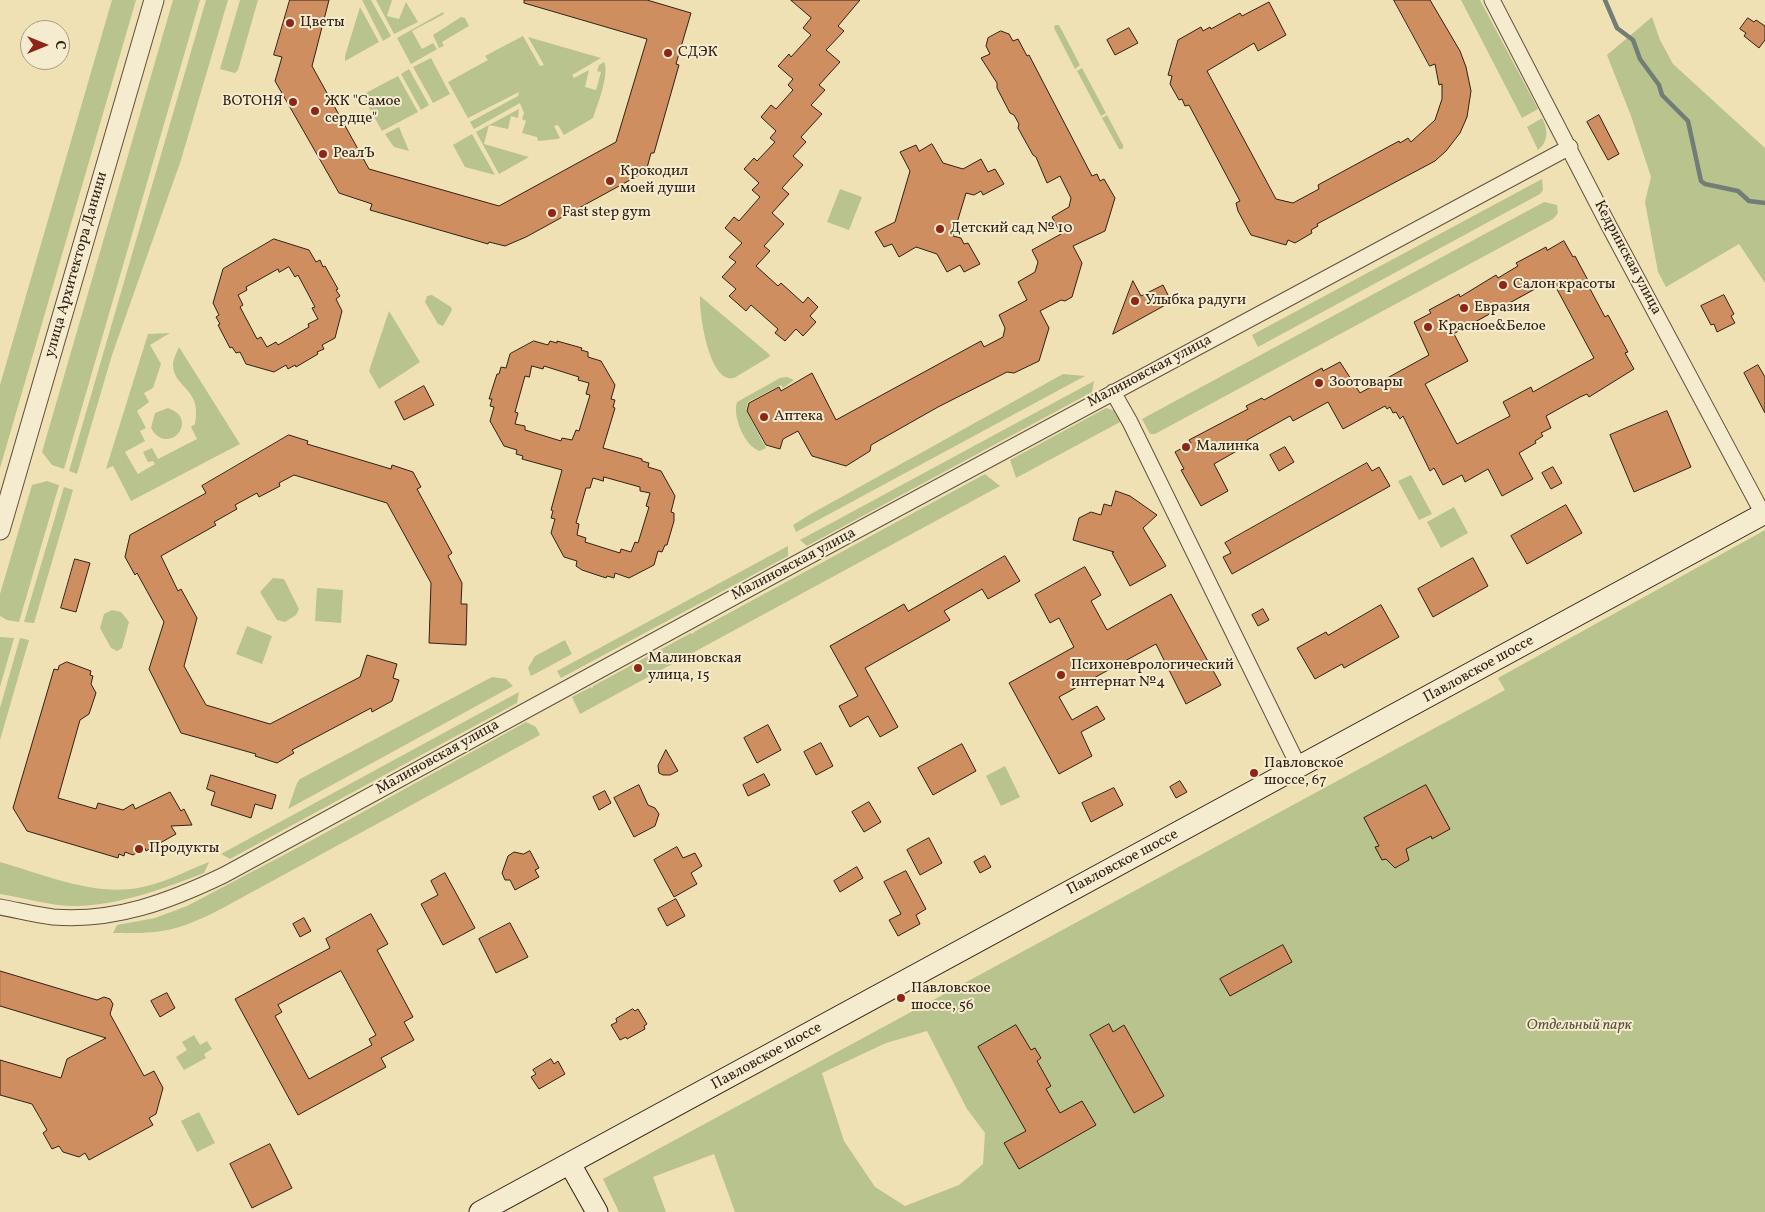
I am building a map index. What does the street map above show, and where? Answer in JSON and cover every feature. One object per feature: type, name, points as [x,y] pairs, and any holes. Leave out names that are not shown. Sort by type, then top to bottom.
[{"type":"main road","name":"Павловское шоссе","points":[[480,1212],[1764,514]]},
{"type":"main road","points":[[570,1164],[597,1212]]},
{"type":"street","name":"улица Архитектора Данини","points":[[0,530],[154,0]]},
{"type":"street","name":"Кедринская улица","points":[[1492,0],[1570,147],[1608,224],[1764,514]]},
{"type":"street","name":"Малиновская улица","points":[[0,907],[51,916],[80,918],[126,912],[182,895],[233,870],[1113,392],[1570,147]]},
{"type":"street","points":[[1113,392],[1142,447],[1299,767]]},
{"type":"green space","points":[[112,0],[136,0],[0,468],[0,385]]},
{"type":"green space","points":[[173,0],[200,0],[64,469],[52,465],[42,452]]},
{"type":"green space","points":[[206,0],[228,0],[181,160],[112,355],[77,474],[69,471]]},
{"type":"green space","points":[[240,0],[258,0],[238,70],[235,73],[220,69]]},
{"type":"green space","points":[[362,0],[371,0],[391,36],[383,41]]},
{"type":"green space","points":[[376,0],[392,0],[387,16],[399,19],[406,2],[418,22],[394,34]]},
{"type":"green space","points":[[1461,0],[1480,0],[1538,109],[1522,118]]},
{"type":"green space","points":[[360,7],[379,42],[345,61],[345,56]]},
{"type":"green space","points":[[443,12],[444,14],[412,31],[422,49],[433,43],[437,49],[411,64],[397,38]]},
{"type":"green space","points":[[461,17],[465,18],[469,26],[442,42],[444,46],[439,48],[433,35]]},
{"type":"green space","points":[[1652,17],[1660,40],[1673,64],[1765,148],[1765,283],[1739,244],[1666,287],[1658,272],[1645,202],[1651,177],[1631,116],[1607,55]]},
{"type":"green space","points":[[1055,25],[1059,25],[1080,65],[1075,69],[1054,28]]},
{"type":"green space","points":[[523,36],[540,66],[544,65],[528,37],[601,58],[572,75],[574,78],[589,70],[585,87],[596,90],[601,72],[597,71],[599,65],[604,62],[604,81],[593,118],[564,135],[558,125],[554,126],[560,138],[538,141],[537,137],[522,133],[526,121],[522,119],[524,113],[520,103],[474,129],[470,122],[518,96],[519,92],[468,118],[448,82],[488,60],[485,56]]},
{"type":"green space","points":[[431,58],[450,94],[433,103],[413,67]]},
{"type":"green space","points":[[1082,68],[1106,113],[1101,116],[1077,71]]},
{"type":"green space","points":[[409,69],[429,105],[421,110],[401,74]]},
{"type":"green space","points":[[398,76],[418,112],[382,131],[362,95]]},
{"type":"green space","points":[[519,109],[518,118],[511,116],[508,129],[489,125]]},
{"type":"green space","points":[[1107,115],[1123,145],[1123,149],[1119,149],[1102,118]]},
{"type":"green space","points":[[1542,118],[1546,139],[1538,150],[1527,127]]},
{"type":"green space","points":[[489,125],[484,144],[529,157],[499,174],[476,132]]},
{"type":"green space","points":[[399,127],[409,151],[394,147],[385,134]]},
{"type":"green space","points":[[472,134],[495,175],[465,167],[453,145]]},
{"type":"green space","points":[[1542,179],[1543,190],[1540,194],[1258,347],[1252,335]]},
{"type":"green space","points":[[840,189],[862,197],[849,230],[827,222]]},
{"type":"green space","points":[[1544,202],[1557,205],[1558,213],[1553,219],[1155,434],[1150,434],[1142,419]]},
{"type":"green space","points":[[432,295],[451,307],[452,310],[443,326],[438,324],[425,302],[427,296]]},
{"type":"green space","points":[[700,296],[770,355],[769,357],[734,378],[725,377],[718,370],[707,346],[701,317]]},
{"type":"green space","points":[[389,311],[420,362],[379,389],[369,371]]},
{"type":"green space","points":[[170,333],[150,345],[161,364],[153,388],[144,393],[149,402],[137,411],[146,428],[140,431],[145,441],[125,452],[136,471],[138,474],[155,464],[153,461],[148,462],[143,452],[152,448],[158,459],[197,439],[191,427],[195,424],[195,403],[178,379],[173,365],[179,347],[240,444],[131,501],[113,466],[106,469],[148,334]]},
{"type":"green space","points":[[1063,374],[1085,376],[796,532],[793,525],[809,515]]},
{"type":"green space","points":[[787,377],[794,380],[783,388],[781,385],[748,402],[746,410],[766,448],[760,451],[749,444],[741,430],[736,415],[737,402],[780,378]]},
{"type":"green space","points":[[1094,381],[1092,392],[807,546],[800,540]]},
{"type":"green space","points":[[168,408],[177,413],[182,420],[182,427],[173,438],[165,439],[158,436],[151,428],[155,413]]},
{"type":"green space","points":[[1106,408],[1116,411],[1122,421],[1016,478],[1010,460]]},
{"type":"green space","points":[[985,474],[1000,486],[580,714],[572,697],[591,687],[592,689],[593,686],[691,633],[693,634]]},
{"type":"green space","points":[[1411,475],[1432,514],[1419,520],[1398,481]]},
{"type":"green space","points":[[47,481],[59,485],[19,622],[7,620],[0,616],[0,594],[32,485]]},
{"type":"green space","points":[[64,487],[73,490],[34,623],[24,622]]},
{"type":"green space","points":[[1454,507],[1468,533],[1441,548],[1427,522]]},
{"type":"green space","name":"Отдельный парк","points":[[1765,530],[1765,1212],[735,1212],[714,1154],[653,1177],[666,1212],[619,1212],[603,1179],[1505,690],[1498,678]],"holes":[[[927,1031],[967,1109],[985,1133],[983,1164],[959,1185],[905,1206],[875,1187],[844,1141],[822,1073],[886,1043]]]},
{"type":"green space","points":[[788,546],[788,556],[561,678],[557,671]]},
{"type":"green space","points":[[273,578],[284,579],[299,609],[296,615],[285,622],[277,620],[260,592]]},
{"type":"green space","points":[[317,588],[343,590],[341,623],[315,621]]},
{"type":"green space","points":[[112,610],[121,612],[129,622],[122,648],[117,651],[111,648],[100,628],[104,614]]},
{"type":"green space","points":[[247,626],[272,636],[262,664],[236,654]]},
{"type":"green space","points":[[0,637],[14,638],[0,687]]},
{"type":"green space","points":[[20,638],[29,640],[0,740],[0,708]]},
{"type":"green space","points":[[565,640],[572,654],[531,676],[528,668],[535,656]]},
{"type":"green space","points":[[492,677],[506,679],[513,686],[288,809],[300,779]]},
{"type":"green space","points":[[519,692],[517,703],[230,859],[221,854]]},
{"type":"green space","points":[[526,722],[536,727],[540,735],[221,909],[181,927],[169,930],[144,933],[113,933],[117,925],[155,918],[187,906],[314,839]]},
{"type":"green space","points":[[1005,766],[1020,797],[1001,806],[986,776]]},
{"type":"green space","points":[[0,862],[85,886],[121,890],[156,884],[209,862],[204,873],[157,890],[109,903],[66,906],[0,894]]},
{"type":"green space","points":[[194,1035],[200,1045],[207,1041],[212,1049],[204,1054],[206,1058],[184,1070],[176,1057],[187,1050],[182,1042]]},
{"type":"green space","points":[[199,1112],[215,1143],[197,1152],[181,1121]]},
{"type":"building","name":"ЖК \"Самое сердце\"","points":[[290,0],[329,0],[312,66],[369,169],[499,206],[616,142],[647,39],[524,3],[524,0],[647,0],[691,13],[676,64],[679,65],[654,153],[651,153],[647,168],[640,171],[641,174],[526,237],[505,246],[489,242],[488,244],[370,210],[372,204],[339,193],[275,81],[282,57],[274,55]]},
{"type":"building","points":[[791,0],[860,0],[838,26],[844,31],[826,50],[840,62],[819,85],[825,90],[811,105],[822,114],[801,137],[806,142],[793,156],[803,165],[782,188],[789,194],[772,213],[784,224],[764,246],[770,251],[756,266],[778,286],[781,283],[803,303],[808,297],[818,307],[810,316],[816,322],[803,336],[796,329],[785,341],[775,333],[778,329],[751,305],[746,311],[729,296],[736,289],[722,277],[736,262],[729,257],[742,243],[725,228],[734,217],[739,221],[760,197],[752,190],[759,183],[744,169],[754,158],[757,161],[775,142],[770,138],[776,131],[761,117],[771,105],[776,109],[793,90],[788,85],[793,79],[778,66],[789,54],[791,57],[811,35],[803,28],[811,18]]},
{"type":"building","points":[[1394,0],[1430,0],[1460,51],[1466,67],[1471,91],[1467,117],[1460,133],[1446,151],[1435,161],[1317,224],[1318,226],[1311,230],[1312,233],[1295,243],[1288,240],[1286,245],[1251,235],[1238,211],[1236,203],[1240,201],[1189,105],[1185,106],[1182,99],[1179,100],[1170,84],[1172,76],[1168,75],[1178,40],[1201,27],[1203,31],[1210,27],[1211,29],[1240,13],[1242,16],[1269,2],[1286,35],[1258,51],[1254,43],[1207,71],[1276,199],[1293,203],[1319,189],[1318,185],[1399,141],[1400,143],[1408,138],[1411,142],[1435,120],[1442,99],[1442,84],[1439,85],[1435,64],[1430,66]]},
{"type":"building","points":[[1748,18],[1754,22],[1756,20],[1765,26],[1765,40],[1759,48],[1744,36],[1746,33],[1740,29]]},
{"type":"building","points":[[1129,28],[1138,43],[1115,55],[1107,40]]},
{"type":"building","points":[[1001,31],[1009,34],[1013,41],[1018,39],[1027,56],[1029,55],[1092,176],[1097,174],[1100,181],[1104,179],[1115,198],[1105,231],[1073,246],[1082,263],[1072,297],[1065,301],[1061,300],[1040,311],[1049,328],[1039,361],[1014,373],[1007,372],[938,407],[871,445],[870,451],[846,466],[812,456],[798,431],[783,439],[780,449],[766,445],[747,411],[749,403],[779,387],[781,391],[812,373],[836,420],[981,341],[984,347],[1003,337],[1005,328],[999,315],[1027,300],[1018,282],[1035,272],[1038,262],[1032,250],[1061,234],[1052,217],[1069,207],[1071,198],[1060,176],[1047,183],[1036,157],[1018,128],[1019,124],[1014,115],[1010,113],[997,88],[997,83],[981,58],[990,54],[986,46],[988,38]]},
{"type":"building","points":[[1599,115],[1619,154],[1608,160],[1587,122]]},
{"type":"building","points":[[932,144],[943,163],[963,169],[981,159],[988,172],[995,169],[1004,184],[983,195],[981,191],[974,195],[966,193],[953,236],[961,238],[964,244],[968,243],[980,264],[964,272],[960,265],[947,272],[937,254],[916,247],[899,257],[892,244],[884,247],[875,232],[895,222],[910,171],[900,152],[916,145],[919,151]]},
{"type":"building","points":[[274,239],[309,250],[316,262],[320,260],[323,267],[325,266],[338,289],[336,290],[340,296],[336,299],[342,311],[335,338],[322,345],[324,349],[317,352],[318,354],[296,367],[295,365],[288,369],[286,365],[274,372],[246,364],[240,352],[236,353],[232,347],[230,348],[216,317],[219,315],[213,303],[223,269]],"holes":[[[289,267],[295,277],[298,275],[315,307],[312,308],[318,319],[308,324],[309,327],[278,345],[276,342],[267,347],[261,337],[257,339],[240,307],[243,305],[238,295],[247,290],[246,287],[278,269],[279,272]]]},
{"type":"building","points":[[1564,241],[1573,257],[1575,256],[1605,317],[1608,315],[1628,352],[1625,353],[1634,369],[1589,397],[1587,394],[1580,397],[1546,416],[1551,428],[1541,433],[1543,436],[1535,441],[1536,443],[1519,453],[1533,479],[1502,496],[1488,469],[1465,482],[1462,475],[1443,485],[1434,468],[1430,471],[1403,416],[1400,419],[1396,412],[1393,413],[1390,407],[1387,409],[1385,406],[1343,429],[1328,402],[1293,421],[1290,416],[1247,440],[1249,444],[1214,464],[1228,491],[1201,506],[1181,470],[1184,469],[1175,452],[1191,443],[1189,440],[1248,409],[1246,406],[1262,398],[1264,400],[1322,368],[1323,371],[1340,362],[1360,393],[1429,355],[1414,322],[1431,313],[1429,310],[1459,294],[1460,297],[1496,275],[1498,278],[1518,266],[1516,263],[1546,247],[1547,250]],"holes":[[[1552,280],[1594,358],[1533,392],[1531,387],[1503,402],[1510,416],[1457,444],[1425,384],[1468,361],[1454,334]]]},
{"type":"building","name":"Улыбка радуги","points":[[1133,281],[1141,296],[1163,285],[1170,299],[1169,303],[1113,334]]},
{"type":"building","points":[[1724,295],[1734,314],[1731,316],[1735,323],[1717,332],[1714,324],[1711,325],[1701,306]]},
{"type":"building","points":[[534,341],[548,345],[550,341],[557,343],[557,341],[582,348],[581,350],[588,352],[588,357],[601,361],[615,385],[611,399],[615,400],[613,407],[615,408],[603,448],[642,459],[642,461],[649,463],[648,467],[661,471],[675,496],[671,512],[674,513],[674,521],[667,545],[665,545],[662,552],[658,551],[654,565],[629,578],[615,573],[614,578],[607,576],[606,578],[582,570],[576,566],[577,561],[564,557],[551,533],[555,519],[551,518],[553,511],[551,510],[562,470],[522,459],[523,456],[516,454],[517,450],[504,446],[490,421],[494,407],[490,406],[492,399],[489,399],[497,374],[499,374],[501,367],[506,368],[510,354]],"holes":[[[532,366],[543,369],[544,366],[579,377],[578,380],[589,383],[586,394],[590,395],[579,431],[576,430],[572,440],[562,438],[561,441],[525,430],[525,426],[515,424],[518,413],[515,412],[525,376],[529,377]],[[604,477],[640,487],[640,491],[650,493],[646,506],[649,507],[638,543],[635,542],[631,552],[621,549],[620,553],[585,542],[586,538],[577,535],[579,524],[576,523],[586,488],[590,488],[593,478],[603,481]]]},
{"type":"building","points":[[1758,365],[1765,377],[1765,413],[1744,373]]},
{"type":"building","points":[[424,386],[434,405],[404,420],[395,402]]},
{"type":"building","points":[[1667,411],[1691,467],[1634,492],[1610,435]]},
{"type":"building","points":[[289,435],[308,441],[307,444],[391,469],[392,465],[413,472],[421,487],[417,489],[452,553],[448,556],[462,583],[461,604],[467,604],[466,645],[429,643],[431,583],[387,503],[294,475],[279,483],[280,486],[259,497],[257,493],[235,505],[237,509],[214,522],[216,525],[161,556],[178,591],[181,589],[197,618],[184,666],[206,705],[270,724],[360,677],[367,655],[397,664],[393,678],[399,680],[392,701],[372,712],[371,708],[292,750],[294,753],[277,763],[255,756],[256,754],[181,733],[149,669],[164,622],[137,573],[135,575],[125,557],[130,535],[206,493],[202,486]]},
{"type":"building","points":[[1285,447],[1294,462],[1279,471],[1270,455]]},
{"type":"building","points":[[1367,463],[1372,471],[1379,467],[1390,486],[1232,574],[1223,557],[1231,553],[1225,543]]},
{"type":"building","points":[[1553,467],[1562,483],[1551,489],[1542,473]]},
{"type":"building","points":[[1116,491],[1130,496],[1157,515],[1143,528],[1166,566],[1130,586],[1112,553],[1114,552],[1073,540],[1079,518],[1091,512],[1101,515],[1104,504],[1111,506]]},
{"type":"building","points":[[1566,505],[1582,533],[1527,564],[1511,536]]},
{"type":"building","points":[[1005,556],[1020,581],[988,599],[982,589],[944,611],[950,620],[865,668],[898,727],[880,737],[868,716],[850,727],[839,706],[858,696],[830,646],[904,604],[908,611]]},
{"type":"building","points":[[1473,558],[1488,586],[1433,617],[1418,589]]},
{"type":"building","points":[[75,559],[90,563],[76,612],[61,608]]},
{"type":"building","name":"Психоневрологический интернат №4","points":[[1085,567],[1101,595],[1091,601],[1107,630],[1171,594],[1221,685],[1186,704],[1156,644],[1059,697],[1072,720],[1097,706],[1105,719],[1081,732],[1092,756],[1059,774],[1009,683],[1074,647],[1059,618],[1050,623],[1035,595]]},
{"type":"building","points":[[1381,605],[1399,637],[1344,668],[1342,664],[1315,679],[1297,648],[1326,632],[1328,635]]},
{"type":"building","points":[[1263,609],[1269,620],[1258,626],[1252,615]]},
{"type":"building","points":[[67,662],[91,671],[90,675],[93,676],[91,684],[96,693],[89,714],[80,720],[58,798],[96,809],[98,803],[123,810],[133,804],[135,809],[170,792],[181,811],[184,809],[192,825],[171,826],[176,834],[146,851],[145,848],[133,855],[125,852],[124,856],[119,854],[118,858],[27,831],[13,808],[54,669],[58,670],[59,666]]},
{"type":"building","points":[[768,725],[781,750],[757,763],[744,738]]},
{"type":"building","points":[[821,743],[833,766],[816,775],[804,752]]},
{"type":"building","points":[[962,744],[976,771],[933,795],[918,768]]},
{"type":"building","points":[[666,750],[678,771],[670,775],[659,773],[658,766]]},
{"type":"building","points":[[764,774],[770,785],[748,796],[743,785]]},
{"type":"building","points":[[211,775],[276,795],[272,809],[255,804],[251,818],[211,805],[215,792],[207,789]]},
{"type":"building","points":[[1180,781],[1187,792],[1176,798],[1170,787]]},
{"type":"building","points":[[639,785],[648,805],[655,808],[659,814],[655,826],[634,837],[614,798]]},
{"type":"building","points":[[1426,785],[1450,829],[1432,839],[1431,836],[1406,849],[1409,860],[1395,868],[1386,859],[1382,860],[1375,847],[1379,846],[1364,818]]},
{"type":"building","points":[[1114,788],[1123,805],[1091,822],[1082,803]]},
{"type":"building","points":[[605,791],[611,803],[599,810],[593,797]]},
{"type":"building","points":[[869,802],[881,822],[864,832],[852,812]]},
{"type":"building","points":[[929,838],[942,863],[920,875],[907,850]]},
{"type":"building","points":[[677,847],[683,858],[695,853],[702,866],[691,873],[697,884],[674,897],[654,860]]},
{"type":"building","points":[[530,851],[539,868],[535,870],[539,877],[515,890],[510,880],[505,880],[502,873],[508,856],[514,852],[523,854]]},
{"type":"building","points":[[985,856],[991,867],[980,873],[974,862]]},
{"type":"building","points":[[857,867],[863,878],[840,892],[834,881]]},
{"type":"building","points":[[906,871],[926,909],[916,915],[920,924],[898,936],[889,920],[901,914],[884,882]]},
{"type":"building","points":[[445,873],[475,928],[443,945],[421,904],[438,895],[431,881]]},
{"type":"building","points":[[676,899],[685,916],[667,926],[658,909]]},
{"type":"building","points":[[371,914],[388,944],[377,950],[413,1017],[404,1022],[414,1040],[381,1058],[386,1067],[298,1115],[235,999],[330,948],[326,939]],"holes":[[[341,971],[376,1035],[369,1039],[372,1045],[309,1079],[275,1016],[282,1012],[278,1005]]]},
{"type":"building","points":[[304,918],[311,931],[300,937],[293,924]]},
{"type":"building","points":[[510,923],[528,957],[496,973],[479,939]]},
{"type":"building","points":[[1283,945],[1292,962],[1230,996],[1220,979]]},
{"type":"building","points":[[0,971],[97,1000],[104,997],[110,999],[113,1004],[110,1014],[144,1076],[154,1071],[163,1088],[156,1114],[149,1118],[153,1125],[89,1160],[85,1153],[79,1157],[63,1152],[59,1146],[52,1149],[43,1133],[47,1130],[32,1104],[0,1095],[0,1060],[61,1078],[67,1059],[106,1038],[0,1006]]},
{"type":"building","points":[[167,993],[175,1008],[160,1017],[151,1001]]},
{"type":"building","points":[[633,1009],[635,1011],[638,1009],[647,1024],[644,1026],[645,1029],[627,1039],[626,1037],[620,1040],[611,1025],[617,1022],[616,1019]]},
{"type":"building","points":[[1109,1024],[1113,1032],[1124,1025],[1164,1096],[1134,1113],[1090,1035]]},
{"type":"building","points":[[1016,1025],[1031,1050],[1035,1048],[1041,1058],[1037,1061],[1051,1086],[1046,1089],[1060,1113],[1082,1101],[1096,1125],[1019,1169],[1004,1143],[1026,1131],[978,1047]]},
{"type":"building","points":[[551,1059],[554,1064],[558,1061],[565,1074],[539,1089],[531,1077],[536,1074],[533,1070]]},
{"type":"building","points":[[270,1144],[292,1188],[252,1208],[230,1164]]},
{"type":"waterway","points":[[1605,0],[1617,28],[1633,40],[1640,59],[1659,85],[1662,95],[1688,121],[1701,181],[1705,184],[1738,191],[1749,201],[1765,203]]},
{"type":"place","name":"Цветы","points":[[290,23]]},
{"type":"place","name":"СДЭК","points":[[668,53]]},
{"type":"place","name":"ВОТОНЯ","points":[[293,102]]},
{"type":"place","name":"ЖК \"Самое сердце\"","points":[[315,111]]},
{"type":"place","name":"РеалЪ","points":[[323,154]]},
{"type":"place","name":"Крокодил моей души","points":[[610,181]]},
{"type":"place","name":"Fast step gym","points":[[552,213]]},
{"type":"place","name":"Детский сад № 10","points":[[940,229]]},
{"type":"place","name":"Салон красоты","points":[[1503,285]]},
{"type":"place","name":"Улыбка радуги","points":[[1135,301]]},
{"type":"place","name":"Евразия","points":[[1464,308]]},
{"type":"place","name":"Красное&Белое","points":[[1428,327]]},
{"type":"place","name":"Зоотовары","points":[[1319,383]]},
{"type":"place","name":"Аптека","points":[[764,417]]},
{"type":"place","name":"Малинка","points":[[1186,447]]},
{"type":"place","name":"Малиновская улица, 15","points":[[638,668]]},
{"type":"place","name":"Психоневрологический интернат №4","points":[[1061,675]]},
{"type":"place","name":"Павловское шоссе, 67","points":[[1254,773]]},
{"type":"place","name":"Продукты","points":[[139,849]]},
{"type":"place","name":"Павловское шоссе, 56","points":[[901,998]]}]
